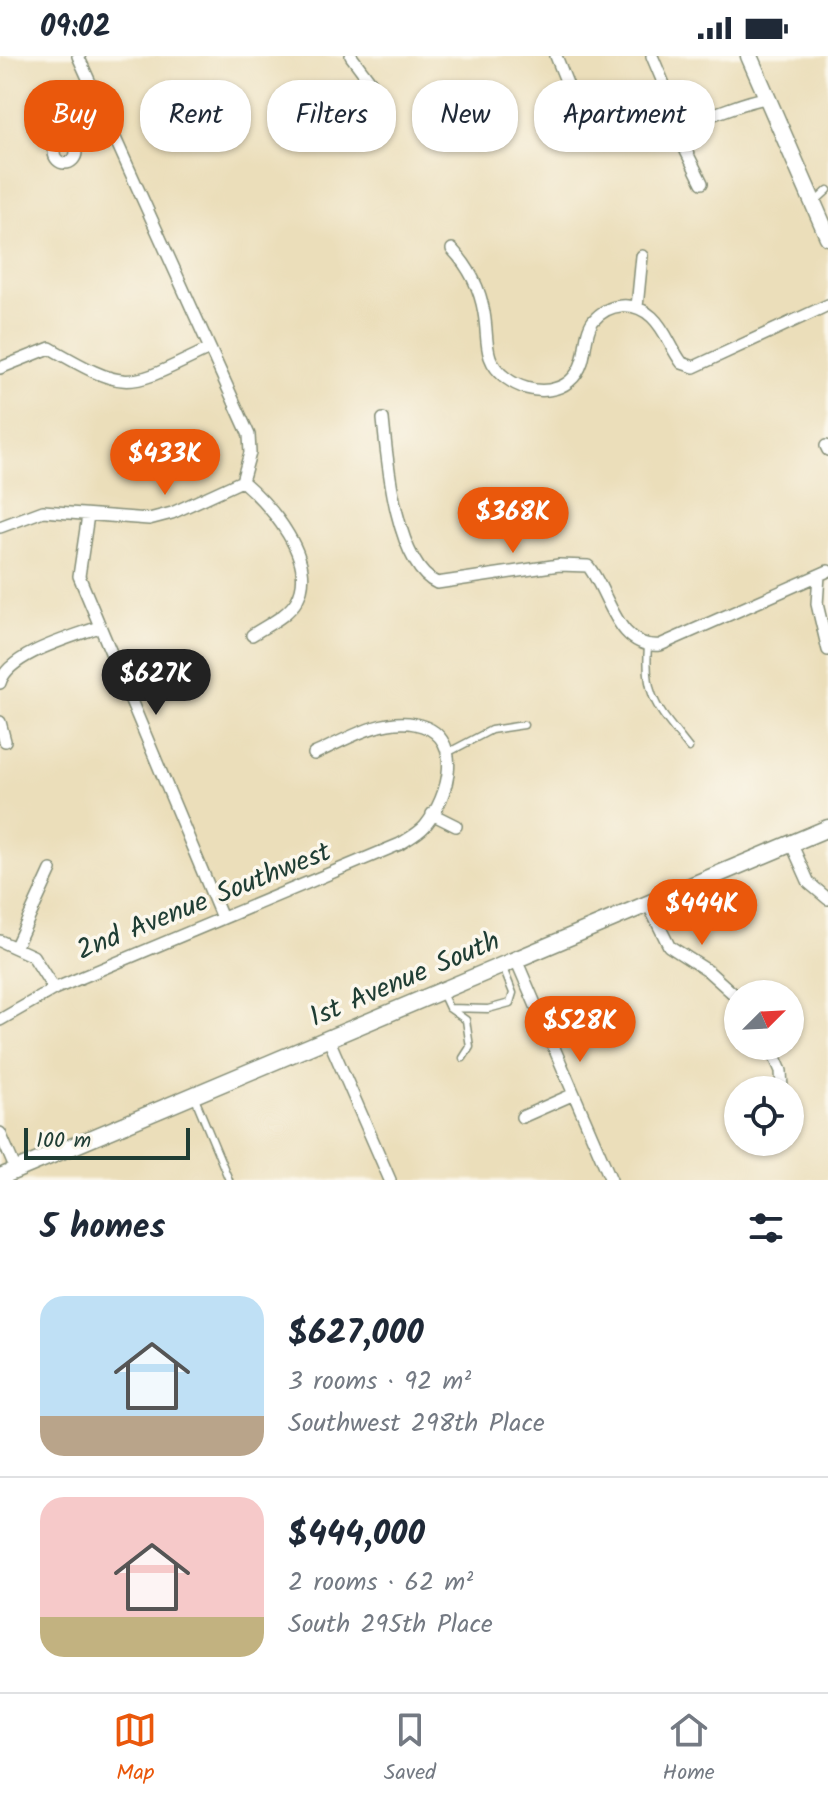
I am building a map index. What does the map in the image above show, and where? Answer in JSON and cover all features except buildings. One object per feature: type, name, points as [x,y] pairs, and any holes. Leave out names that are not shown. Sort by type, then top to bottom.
[{"type":"street","points":[[78,56],[89,80]]},
{"type":"street","points":[[351,56],[369,80]]},
{"type":"street","points":[[556,56],[566,80]]},
{"type":"street","points":[[652,56],[662,80]]},
{"type":"street","points":[[749,56],[828,237]]},
{"type":"street","points":[[715,115],[742,102],[767,98]]},
{"type":"street","points":[[0,527],[43,511],[149,519],[172,513],[242,481],[250,453],[249,435],[121,152]]},
{"type":"street","points":[[686,152],[702,183]]},
{"type":"street","points":[[452,249],[467,265],[480,298],[489,361],[509,380],[538,392],[548,392],[576,373],[593,322],[619,305],[637,307],[654,319],[682,363],[694,367],[828,305]]},
{"type":"street","points":[[637,307],[642,256]]},
{"type":"street","points":[[0,368],[50,348],[96,375],[113,381],[130,381],[146,379],[209,349]]},
{"type":"street","points":[[383,419],[388,471],[407,544],[419,571],[437,583],[559,565],[588,566],[619,621],[643,645],[660,645],[823,573]]},
{"type":"street","points":[[242,481],[278,516],[302,566],[298,598],[290,610],[252,635]]},
{"type":"street","points":[[88,515],[79,576],[222,918]]},
{"type":"street","points":[[823,573],[817,604],[828,650]]},
{"type":"street","points":[[0,683],[3,674],[29,654],[99,627]]},
{"type":"street","points":[[0,722],[5,741]]},
{"type":"street","points":[[314,754],[371,729],[402,723],[426,728],[449,752]]},
{"type":"street","name":"2nd Avenue Southwest","points":[[0,941],[16,946],[43,967],[54,989],[383,853],[424,827],[449,773],[449,752]]},
{"type":"street","points":[[432,814],[456,826]]},
{"type":"street","name":"1st Avenue South","points":[[0,1177],[329,1040],[446,1000],[510,964],[828,828]]},
{"type":"street","points":[[792,845],[809,883],[828,899]]},
{"type":"street","points":[[16,946],[51,870]]},
{"type":"street","points":[[649,906],[673,950],[708,971],[724,985]]},
{"type":"street","points":[[510,964],[574,1094],[611,1180]]},
{"type":"street","points":[[0,1020],[54,989]]},
{"type":"street","points":[[329,1040],[390,1180]]},
{"type":"street","points":[[522,1117],[574,1094]]},
{"type":"street","points":[[0,1133],[16,1170]]},
{"type":"lane","points":[[812,204],[828,190]]},
{"type":"lane","points":[[643,645],[645,680],[659,710],[689,748]]},
{"type":"lane","points":[[449,752],[491,730],[524,725]]},
{"type":"lane","points":[[446,1000],[488,1009],[510,1003],[513,993],[510,964]]},
{"type":"lane","points":[[446,1000],[466,1020],[470,1047],[463,1058]]},
{"type":"lane","points":[[194,1096],[229,1180]]}]
